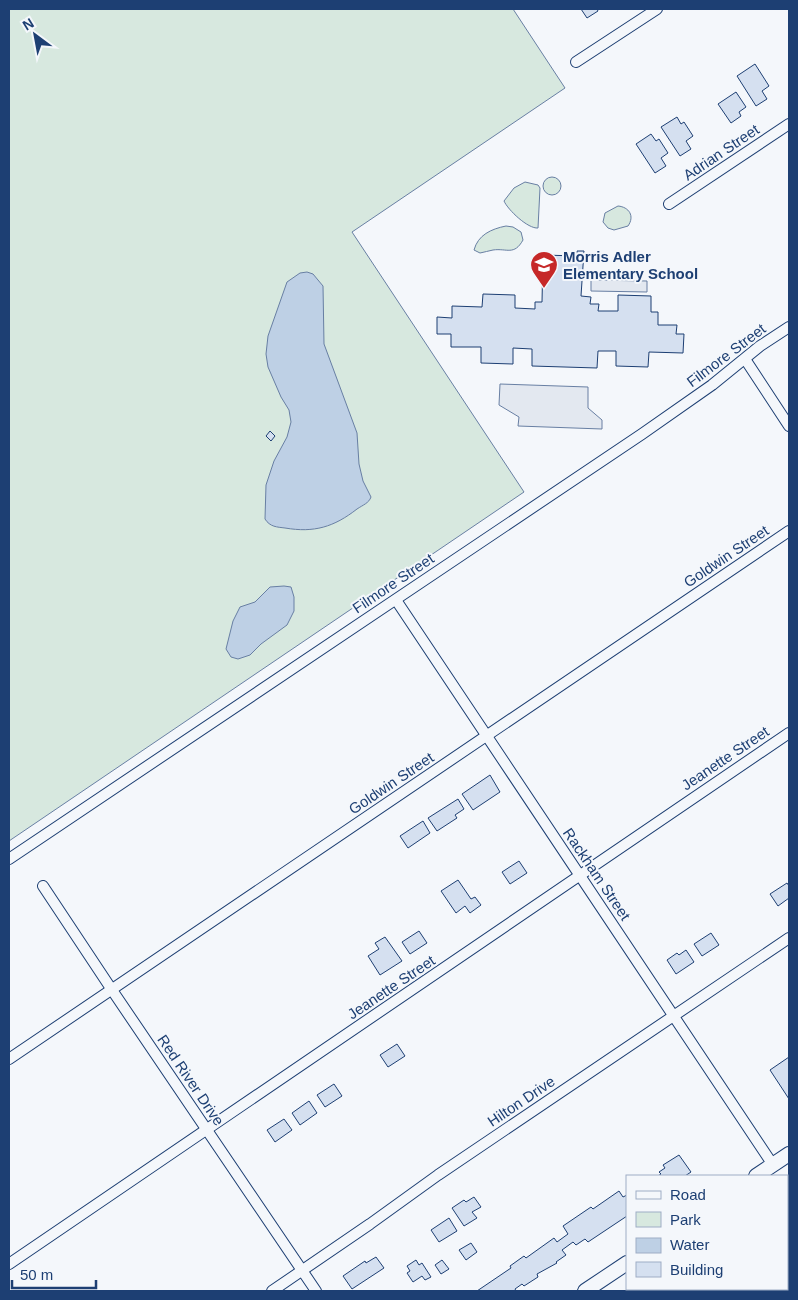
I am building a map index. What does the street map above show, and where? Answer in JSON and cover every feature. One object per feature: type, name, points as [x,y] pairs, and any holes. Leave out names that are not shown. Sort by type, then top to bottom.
[{"type":"main road","points":[[758,1175],[789,1154]]},
{"type":"main road","points":[[585,1291],[626,1264]]},
{"type":"street","points":[[576,62],[657,9]]},
{"type":"street","name":"Adrian Street","points":[[669,204],[789,124]]},
{"type":"street","name":"Filmore Street","points":[[9,859],[679,408],[789,327]]},
{"type":"street","points":[[745,359],[789,426]]},
{"type":"street","name":"Goldwin Street","points":[[9,1059],[789,531]]},
{"type":"street","name":"Rackham Street","points":[[396,600],[773,1165]]},
{"type":"street","name":"Jeanette Street","points":[[9,1264],[789,733]]},
{"type":"street","name":"Red River Drive","points":[[43,886],[316,1291]]},
{"type":"street","name":"Hilton Drive","points":[[272,1291],[438,1175],[789,938]]},
{"type":"green space","points":[[9,9],[513,9],[565,88],[352,232],[524,492],[9,841]]},
{"type":"green space","points":[[552,177],[558,180],[561,186],[558,192],[552,195],[546,192],[543,186],[546,180]]},
{"type":"green space","points":[[525,182],[538,185],[540,188],[538,228],[529,225],[519,218],[504,201],[514,188]]},
{"type":"green space","points":[[618,206],[628,210],[631,219],[628,226],[614,230],[608,228],[603,222],[605,213]]},
{"type":"green space","points":[[506,226],[513,227],[521,232],[523,240],[516,248],[513,250],[493,250],[480,253],[474,250],[479,240],[486,233]]},
{"type":"shaded area","points":[[591,280],[647,281],[647,292],[591,291]]},
{"type":"shaded area","points":[[500,384],[588,387],[588,408],[602,420],[602,429],[518,426],[519,417],[499,405]]},
{"type":"water","points":[[307,272],[313,274],[323,286],[324,344],[357,433],[359,464],[363,481],[371,497],[366,504],[332,524],[305,530],[276,527],[269,524],[265,519],[266,485],[274,461],[287,437],[291,422],[289,410],[268,367],[266,354],[268,336],[287,282],[300,273]]},
{"type":"water","points":[[270,587],[291,587],[294,597],[294,611],[287,625],[261,644],[250,655],[238,659],[231,657],[226,649],[233,621],[240,607],[255,602]]},
{"type":"building","points":[[581,9],[597,9],[598,11],[587,18]]},
{"type":"building","points":[[755,64],[769,86],[762,91],[767,99],[756,106],[737,76]]},
{"type":"building","points":[[736,92],[746,107],[739,112],[741,116],[731,123],[718,104]]},
{"type":"building","points":[[677,117],[681,124],[684,122],[693,136],[686,141],[691,149],[680,156],[661,127]]},
{"type":"building","points":[[651,134],[656,141],[659,139],[668,153],[661,158],[666,166],[655,173],[636,144]]},
{"type":"building","points":[[577,251],[584,251],[581,296],[591,297],[590,304],[599,304],[598,311],[618,311],[618,295],[651,296],[651,312],[658,312],[658,325],[677,325],[676,334],[684,334],[683,353],[649,352],[648,367],[616,366],[616,351],[598,351],[597,368],[532,366],[532,349],[513,348],[513,364],[481,363],[481,347],[451,347],[451,334],[437,334],[437,317],[452,318],[452,306],[482,307],[483,294],[515,295],[515,308],[535,309],[535,302],[542,302],[543,255],[577,256]]},
{"type":"building","points":[[270,431],[275,436],[271,441],[266,436]]},
{"type":"building","points":[[490,775],[500,792],[473,810],[462,794]]},
{"type":"building","points":[[458,799],[464,809],[455,815],[457,818],[437,831],[428,818]]},
{"type":"building","points":[[423,821],[430,833],[408,848],[400,836]]},
{"type":"building","points":[[519,861],[527,873],[510,884],[502,872]]},
{"type":"building","points":[[458,880],[471,899],[475,897],[481,905],[470,913],[465,906],[456,913],[441,891]]},
{"type":"building","points":[[787,883],[789,886],[789,898],[778,906],[770,894]]},
{"type":"building","points":[[419,931],[427,943],[410,954],[402,942]]},
{"type":"building","points":[[711,933],[719,945],[702,956],[694,944]]},
{"type":"building","points":[[385,937],[402,961],[380,975],[368,956],[379,949],[375,943]]},
{"type":"building","points":[[686,950],[694,962],[676,974],[667,960],[677,953],[679,955]]},
{"type":"building","points":[[397,1044],[405,1056],[388,1067],[380,1055]]},
{"type":"building","points":[[789,1057],[789,1099],[770,1070]]},
{"type":"building","points":[[334,1084],[342,1096],[325,1107],[317,1095]]},
{"type":"building","points":[[309,1101],[317,1113],[300,1125],[292,1113]]},
{"type":"building","points":[[284,1119],[292,1130],[275,1142],[267,1130]]},
{"type":"building","points":[[679,1155],[691,1172],[686,1175],[660,1175],[661,1174],[659,1172],[665,1168],[663,1165]]},
{"type":"building","points":[[619,1191],[623,1197],[626,1196],[626,1217],[588,1242],[585,1239],[576,1245],[573,1242],[562,1250],[566,1255],[557,1263],[537,1274],[538,1277],[524,1286],[522,1284],[515,1289],[516,1291],[477,1291],[511,1268],[510,1266],[524,1256],[526,1258],[554,1238],[557,1242],[568,1234],[563,1226],[591,1207],[593,1209]]},
{"type":"building","points":[[474,1197],[481,1207],[472,1212],[477,1218],[464,1226],[452,1208],[464,1200],[466,1202]]},
{"type":"building","points":[[449,1218],[457,1231],[439,1242],[431,1230]]},
{"type":"building","points":[[471,1243],[477,1252],[466,1260],[459,1250]]},
{"type":"building","points":[[788,1248],[789,1249],[788,1267]]},
{"type":"building","points":[[376,1257],[384,1268],[352,1289],[343,1276],[365,1261],[366,1263]]},
{"type":"building","points":[[416,1260],[419,1265],[422,1263],[431,1277],[425,1280],[422,1276],[413,1282],[407,1273],[410,1271],[407,1266]]},
{"type":"building","points":[[442,1260],[449,1269],[441,1274],[435,1265]]},
{"type":"building","points":[[788,1273],[789,1291],[782,1291],[788,1290]]},
{"type":"building","points":[[712,1290],[713,1291],[679,1291]]},
{"type":"place","name":"Morris Adler Elementary School","points":[[544,289]]}]
